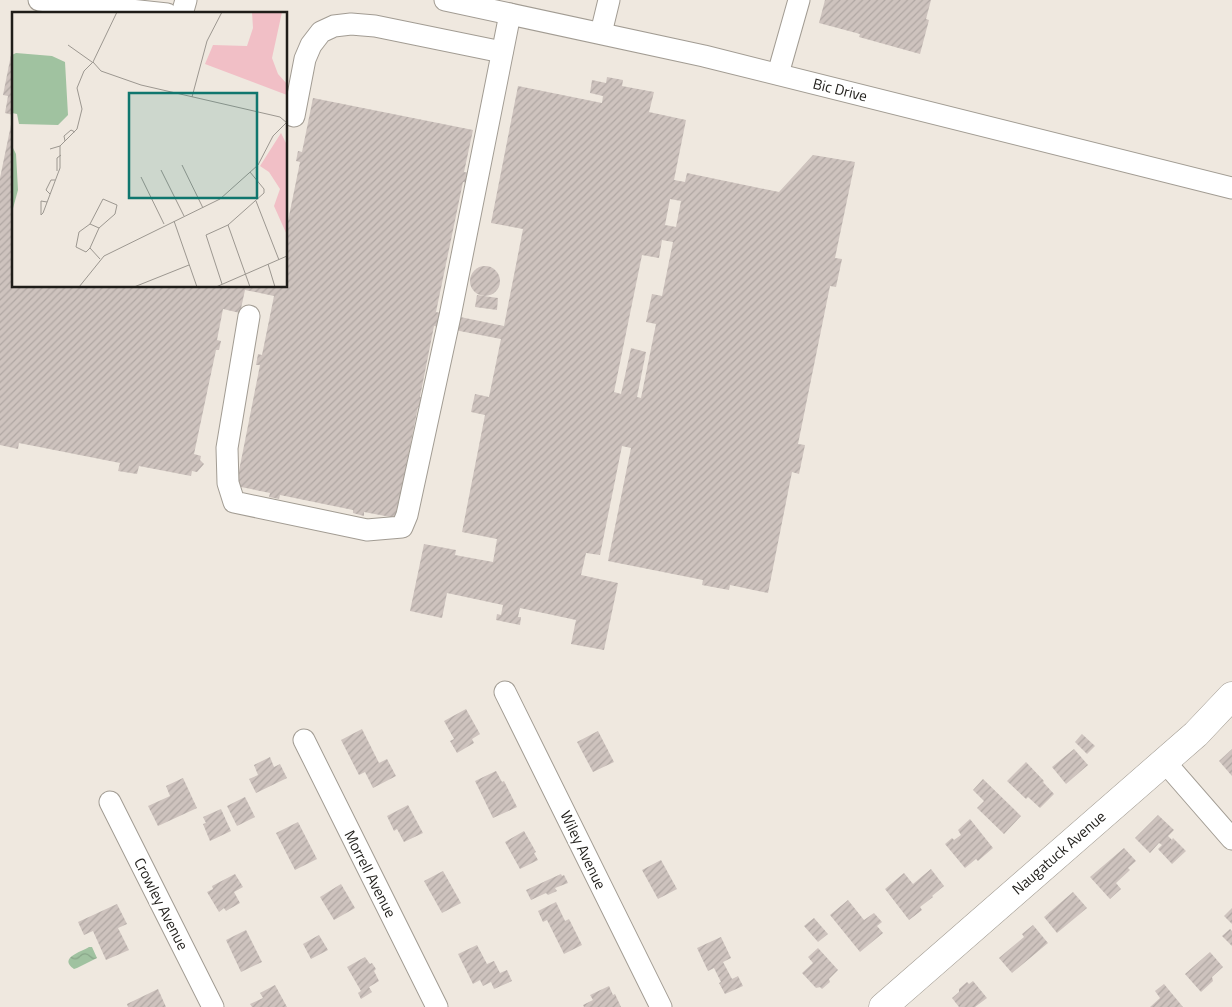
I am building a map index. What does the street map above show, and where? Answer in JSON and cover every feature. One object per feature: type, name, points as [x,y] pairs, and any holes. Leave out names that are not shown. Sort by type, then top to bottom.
[{"type":"main road","name":"Naugatuck Avenue","points":[[883,1007],[1196,734],[1232,696]]},
{"type":"street","points":[[40,0],[149,12]]},
{"type":"street","name":"Bic Drive","points":[[445,0],[704,56],[1232,188]]},
{"type":"street","points":[[600,33],[610,0]]},
{"type":"street","points":[[778,74],[799,0]]},
{"type":"street","points":[[249,316],[227,448],[228,483],[234,502],[367,530],[402,527],[407,515],[450,316],[510,14]]},
{"type":"street","points":[[294,116],[305,59],[311,45],[321,32],[334,26],[351,24],[375,26],[502,52]]},
{"type":"street","name":"Wiley Avenue","points":[[505,692],[661,1007]]},
{"type":"street","name":"Morrell Avenue","points":[[304,740],[438,1007]]},
{"type":"street","points":[[1164,761],[1232,839]]},
{"type":"street","name":"Crowley Avenue","points":[[110,802],[213,1007]]},
{"type":"water","points":[[92,947],[97,958],[74,969],[68,962],[72,956]]},
{"type":"building","points":[[825,0],[931,0],[926,19],[929,20],[920,54],[859,37],[860,34],[819,23]]},
{"type":"building","points":[[12,50],[12,115],[5,113],[8,96],[3,95]]},
{"type":"building","points":[[607,77],[623,80],[622,86],[654,92],[649,112],[686,120],[674,180],[685,182],[687,173],[779,192],[813,155],[855,162],[835,258],[842,259],[836,287],[830,286],[798,444],[805,445],[799,474],[792,472],[768,593],[730,585],[729,590],[702,585],[703,580],[608,561],[631,448],[622,446],[600,555],[586,553],[581,575],[618,583],[604,650],[571,644],[576,620],[520,608],[518,617],[521,617],[520,625],[496,620],[497,614],[501,615],[503,605],[447,593],[442,618],[410,611],[424,544],[456,550],[455,555],[493,562],[497,539],[462,532],[485,415],[471,412],[475,394],[489,397],[501,339],[434,326],[420,397],[424,398],[422,409],[418,407],[396,518],[364,512],[364,516],[353,513],[353,510],[280,495],[279,499],[269,497],[270,493],[236,486],[260,365],[256,365],[258,354],[262,355],[274,296],[245,290],[240,313],[223,309],[217,340],[221,341],[219,350],[216,350],[194,454],[201,456],[200,460],[204,464],[197,472],[192,471],[191,476],[139,466],[137,474],[118,471],[120,463],[19,443],[18,449],[0,445],[0,178],[12,120],[12,288],[288,288],[288,221],[300,162],[296,161],[298,151],[302,152],[313,98],[473,130],[464,172],[469,173],[467,183],[463,182],[436,312],[504,326],[523,229],[491,223],[518,86],[602,103],[603,96],[590,93],[592,80],[606,83]],"holes":[[[670,199],[681,201],[676,227],[665,225]],[[662,240],[673,242],[662,296],[652,294],[646,322],[656,324],[641,398],[637,397],[646,352],[631,348],[621,394],[614,392],[642,255],[659,258]]]},
{"type":"building","points":[[485,266],[491,267],[499,275],[499,287],[491,295],[485,296],[479,295],[471,287],[470,281],[471,275],[479,267]]},
{"type":"building","points":[[477,295],[498,298],[497,310],[475,307]]},
{"type":"building","points":[[466,709],[480,734],[472,739],[474,743],[457,753],[450,741],[454,739],[444,721]]},
{"type":"building","points":[[362,729],[379,763],[387,759],[396,776],[373,788],[365,772],[359,775],[341,740]]},
{"type":"building","points":[[598,731],[614,762],[593,772],[577,742]]},
{"type":"building","points":[[1082,734],[1095,746],[1087,754],[1075,742]]},
{"type":"building","points":[[1074,749],[1088,765],[1066,784],[1052,767]]},
{"type":"building","points":[[1232,749],[1232,776],[1219,761]]},
{"type":"building","points":[[270,757],[274,767],[280,764],[287,778],[256,793],[249,779],[258,775],[254,765]]},
{"type":"building","points":[[1026,762],[1054,794],[1040,808],[1028,797],[1026,799],[1007,781]]},
{"type":"building","points":[[496,771],[502,782],[504,781],[517,807],[493,818],[475,781]]},
{"type":"building","points":[[183,778],[197,808],[158,826],[148,806],[170,796],[166,786]]},
{"type":"building","points":[[983,779],[1021,816],[1004,834],[977,808],[984,801],[973,790]]},
{"type":"building","points":[[245,797],[255,817],[237,826],[227,806]]},
{"type":"building","points":[[408,805],[423,833],[404,842],[397,829],[394,831],[387,816]]},
{"type":"building","points":[[221,809],[231,831],[210,841],[203,824],[206,823],[203,817]]},
{"type":"building","points":[[1158,815],[1174,830],[1168,836],[1172,840],[1173,838],[1186,851],[1172,864],[1158,849],[1162,845],[1159,843],[1150,853],[1135,838]]},
{"type":"building","points":[[970,819],[993,848],[978,861],[976,859],[965,868],[945,844],[952,838],[954,840],[961,835],[958,830]]},
{"type":"building","points":[[298,822],[317,859],[295,870],[276,833]]},
{"type":"building","points":[[524,831],[536,852],[534,853],[538,860],[520,869],[505,842]]},
{"type":"building","points":[[1124,848],[1136,861],[1128,868],[1130,870],[1116,883],[1121,889],[1110,899],[1090,877]]},
{"type":"building","points":[[661,860],[677,889],[658,899],[642,870]]},
{"type":"building","points":[[931,869],[944,886],[920,907],[922,910],[909,920],[885,889],[904,873],[913,884]]},
{"type":"building","points":[[443,871],[461,903],[442,913],[424,881]]},
{"type":"building","points":[[235,874],[243,887],[234,892],[240,903],[226,911],[224,908],[219,912],[207,892],[213,889],[212,886]]},
{"type":"building","points":[[561,874],[562,876],[564,875],[568,883],[555,888],[557,891],[548,895],[546,893],[531,900],[526,890]]},
{"type":"building","points":[[341,884],[355,908],[334,920],[320,897]]},
{"type":"building","points":[[1073,892],[1087,908],[1057,933],[1044,917]]},
{"type":"building","points":[[848,900],[864,920],[874,913],[882,922],[877,926],[883,933],[860,952],[830,915]]},
{"type":"building","points":[[556,902],[565,921],[569,919],[582,945],[564,954],[547,920],[543,922],[538,911]]},
{"type":"building","points":[[117,904],[127,924],[118,928],[129,950],[106,960],[93,931],[84,935],[78,922]]},
{"type":"building","points":[[1232,908],[1232,924],[1224,916]]},
{"type":"building","points":[[814,918],[828,934],[818,942],[804,926]]},
{"type":"building","points":[[1033,925],[1048,943],[1012,973],[999,958],[1024,937],[1022,934]]},
{"type":"building","points":[[1230,929],[1232,931],[1232,946],[1222,936]]},
{"type":"building","points":[[246,930],[262,962],[241,972],[226,940]]},
{"type":"building","points":[[319,935],[328,950],[311,959],[303,944]]},
{"type":"building","points":[[721,937],[731,958],[723,962],[732,979],[738,976],[743,986],[725,994],[714,968],[708,971],[697,948]]},
{"type":"building","points":[[477,945],[487,964],[494,961],[500,973],[507,970],[512,981],[494,989],[491,982],[483,986],[480,980],[473,984],[458,954]]},
{"type":"building","points":[[818,948],[838,970],[829,979],[830,982],[822,989],[820,987],[816,988],[802,973],[813,963],[808,957]]},
{"type":"building","points":[[1210,952],[1223,967],[1212,977],[1213,981],[1201,992],[1185,974]]},
{"type":"building","points":[[365,957],[376,969],[374,971],[379,981],[369,987],[372,992],[361,999],[358,993],[361,991],[347,967]]},
{"type":"building","points":[[973,981],[987,998],[975,1007],[959,1007],[952,998],[967,982],[969,984]]},
{"type":"building","points":[[1164,984],[1183,1007],[1150,1007],[1160,998],[1155,991]]},
{"type":"building","points":[[275,985],[287,1007],[252,1007],[250,1004],[263,998],[260,993]]},
{"type":"building","points":[[609,986],[621,1007],[584,1007],[583,1005],[593,1000],[590,995]]},
{"type":"building","points":[[158,989],[166,1007],[128,1007],[127,1004]]}]
